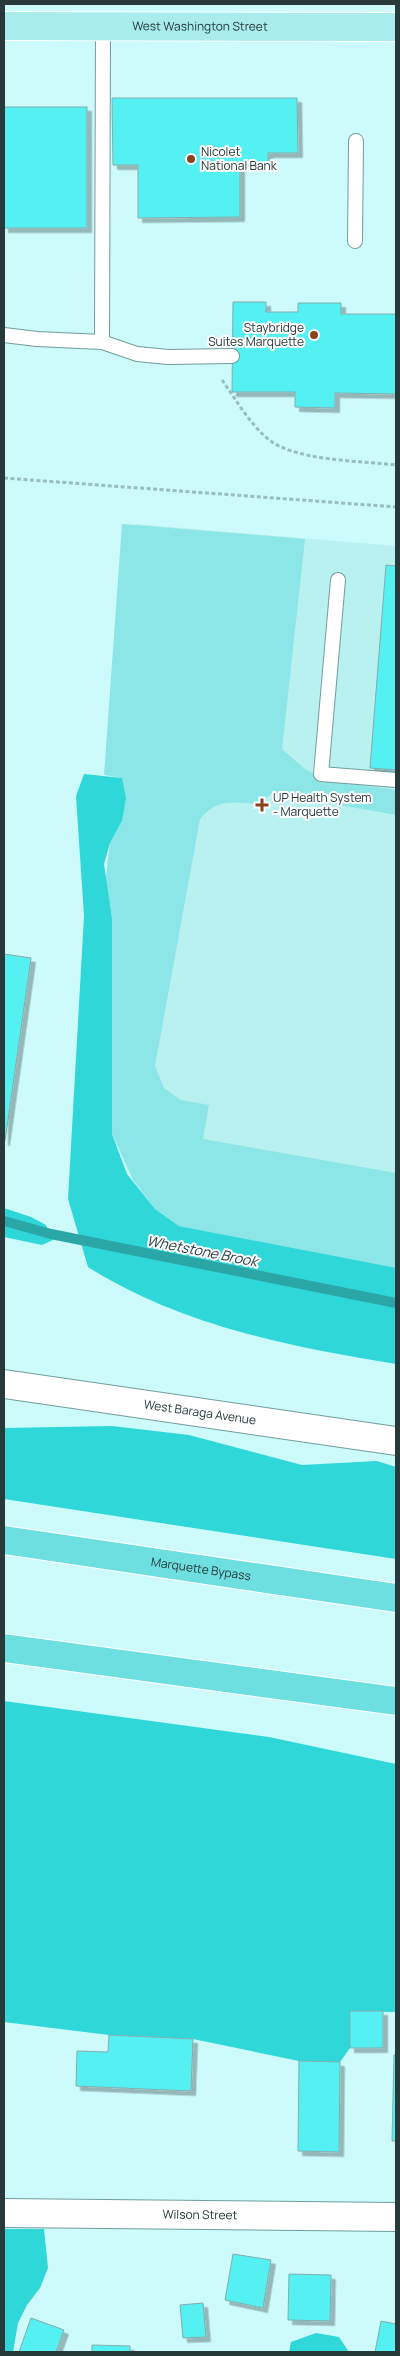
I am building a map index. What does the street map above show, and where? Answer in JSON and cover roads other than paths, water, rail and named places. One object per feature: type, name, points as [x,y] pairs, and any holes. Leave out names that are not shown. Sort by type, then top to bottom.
[{"type":"highway","name":"Marquette Bypass","points":[[4,1540],[396,1598]]},
{"type":"highway","points":[[4,1648],[396,1701]]},
{"type":"main road","name":"West Washington Street","points":[[4,26],[396,27]]},
{"type":"street","name":"West Baraga Avenue","points":[[4,1384],[396,1441]]},
{"type":"street","name":"Wilson Street","points":[[4,2213],[396,2217]]},
{"type":"lane","points":[[102,342],[103,26]]},
{"type":"lane","points":[[355,241],[356,141]]},
{"type":"lane","points":[[4,335],[38,339],[102,342],[136,354],[168,357],[232,356]]},
{"type":"lane","points":[[338,580],[321,774],[396,780]]},
{"type":"waterway","name":"Whetstone Brook","points":[[4,1221],[51,1234],[396,1303]]},
{"type":"place","name":"Nicolet National Bank","points":[[191,159]]},
{"type":"place","name":"Staybridge Suites Marquette","points":[[314,335]]},
{"type":"place","name":"UP Health System - Marquette","points":[[262,805]]}]
